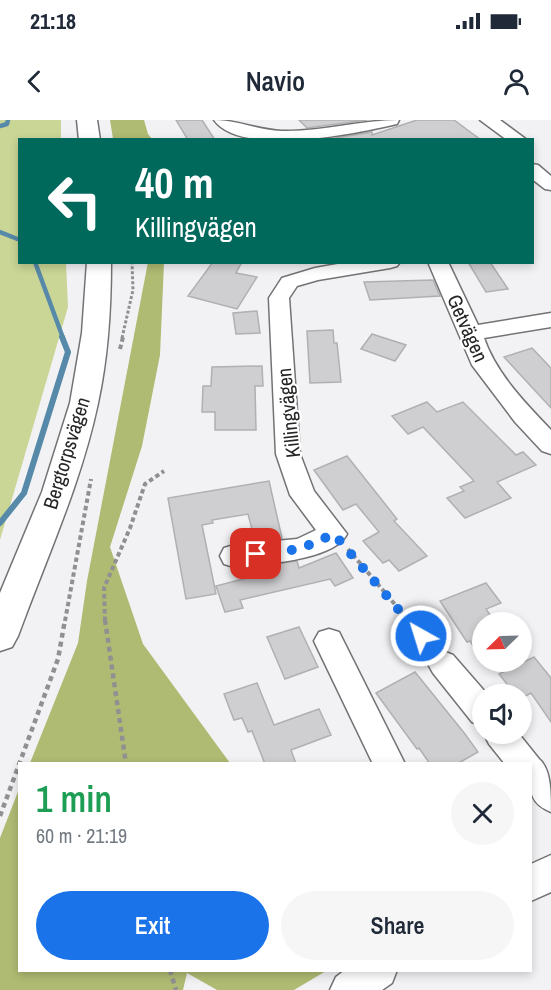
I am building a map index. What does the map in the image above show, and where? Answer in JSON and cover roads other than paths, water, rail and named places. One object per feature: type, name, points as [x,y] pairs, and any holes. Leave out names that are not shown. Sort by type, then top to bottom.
[{"type":"main road","points":[[87,120],[90,138]]},
{"type":"main road","name":"Bergtorpsvägen","points":[[0,636],[67,464],[83,405],[97,328],[99,264]]},
{"type":"street","points":[[222,120],[229,125],[249,131],[283,136],[344,132],[391,120]]},
{"type":"street","points":[[488,120],[516,138]]},
{"type":"street","points":[[538,162],[551,185]]},
{"type":"street","name":"Killingvägen","points":[[234,556],[300,549],[334,534],[303,495],[288,454],[279,298],[289,282],[315,274],[378,264]]},
{"type":"street","name":"Getvägen","points":[[439,264],[471,333],[480,360],[523,416],[551,445]]},
{"type":"street","points":[[471,333],[551,320]]},
{"type":"street","points":[[329,641],[388,762]]},
{"type":"street","points":[[443,663],[472,699]]},
{"type":"street","points":[[508,744],[523,762]]},
{"type":"street","points":[[532,772],[551,796]]},
{"type":"street","points":[[532,883],[551,872]]},
{"type":"street","points":[[349,990],[376,972]]},
{"type":"waterway","points":[[0,126],[7,124],[8,120]]},
{"type":"waterway","points":[[0,232],[18,239]]},
{"type":"waterway","points":[[36,264],[63,338]]},
{"type":"waterway","points":[[0,523],[24,493],[68,352],[62,337]]}]
